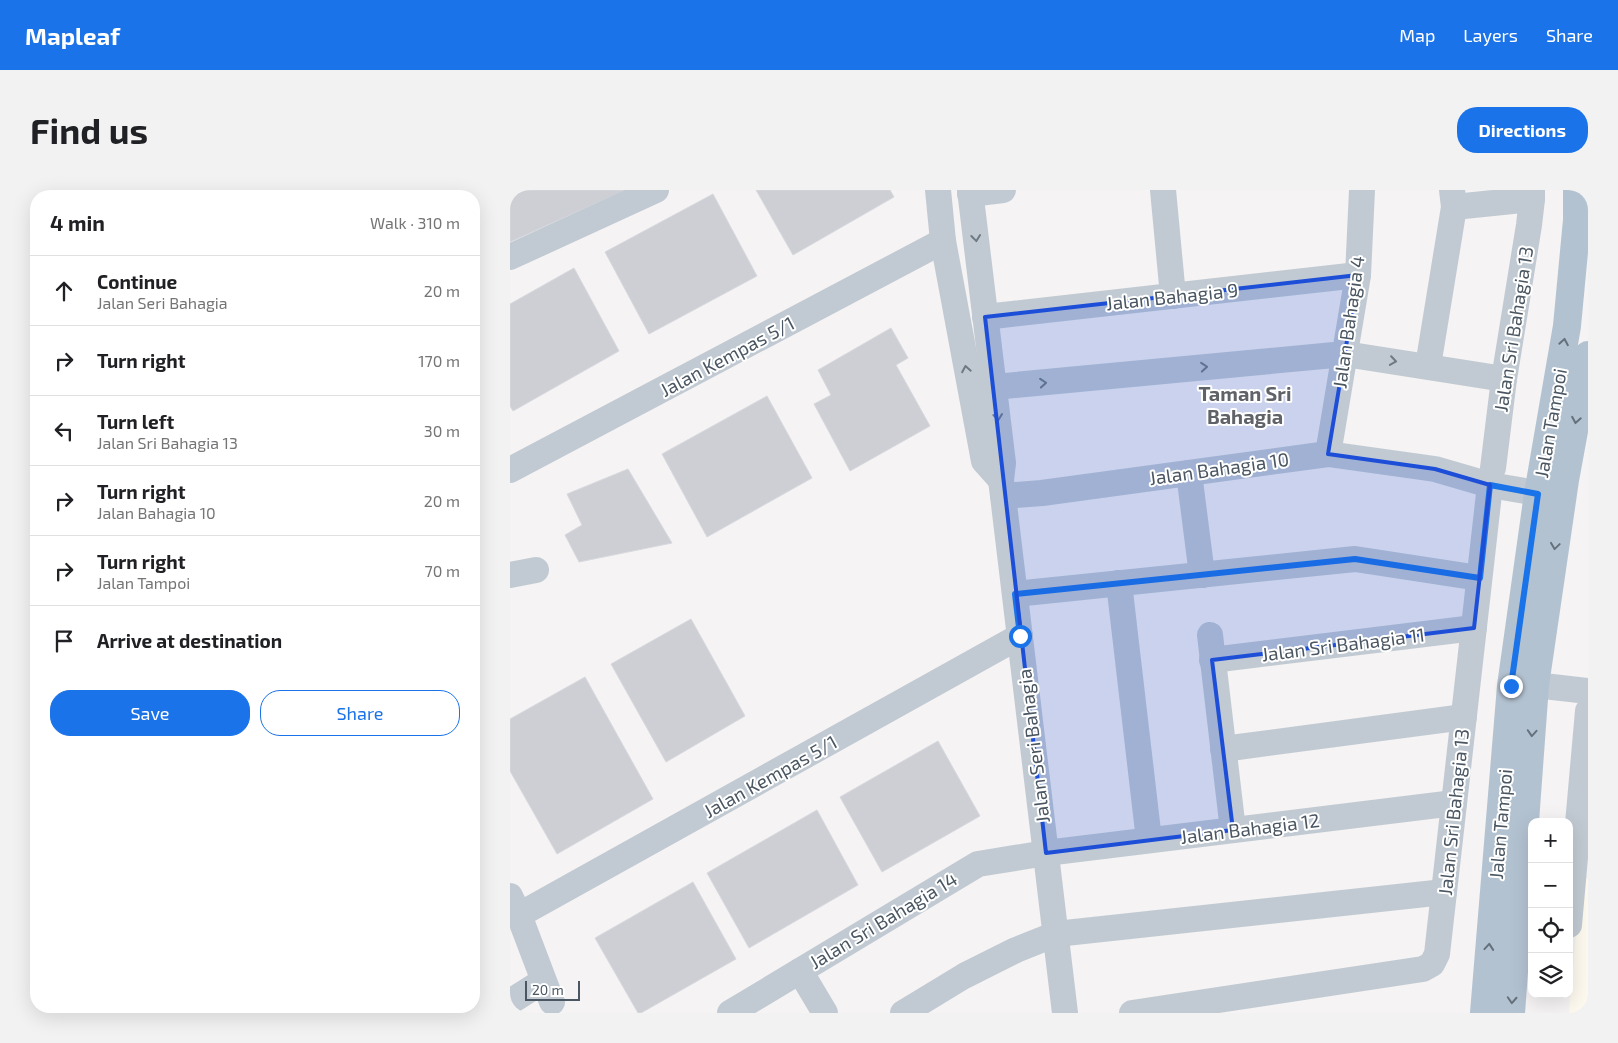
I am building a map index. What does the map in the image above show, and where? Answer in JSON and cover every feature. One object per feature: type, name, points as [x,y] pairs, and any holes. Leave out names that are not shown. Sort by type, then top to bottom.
[{"type":"main road","name":"Jalan Tampoi","points":[[1511,1013],[1523,955],[1535,685],[1578,220],[1577,190]]},
{"type":"main road","name":"Jalan Tampoi","points":[[1484,1013],[1511,686],[1552,487],[1588,355]]},
{"type":"street","points":[[510,257],[656,190]]},
{"type":"street","points":[[938,190],[943,241],[984,461],[1002,488]]},
{"type":"street","points":[[970,192],[1003,190]]},
{"type":"street","points":[[1163,190],[1173,296]]},
{"type":"street","name":"Jalan Bahagia 4","points":[[1328,454],[1358,275],[1362,190]]},
{"type":"street","name":"Jalan Seri Bahagia","points":[[970,192],[1003,463],[1002,488],[1065,1013]]},
{"type":"street","points":[[1428,366],[1453,199],[1532,194]]},
{"type":"street","name":"Jalan Sri Bahagia 13","points":[[1132,1013],[1260,1003],[1423,969],[1432,964],[1437,954],[1491,476],[1532,194]]},
{"type":"street","name":"Jalan Kempas 5/1","points":[[510,470],[943,241]]},
{"type":"street","name":"Jalan Bahagia 9","points":[[985,317],[1358,275]]},
{"type":"street","points":[[994,388],[1345,354],[1504,378]]},
{"type":"street","name":"Jalan Bahagia 10","points":[[1002,488],[1042,493],[1328,454],[1491,476],[1552,487]]},
{"type":"street","points":[[1189,472],[1202,575]]},
{"type":"street","points":[[1015,594],[1355,559],[1480,578]]},
{"type":"street","points":[[510,575],[536,570]]},
{"type":"street","points":[[1119,583],[1149,840]]},
{"type":"street","name":"Jalan Sri Bahagia 11","points":[[1232,830],[1211,648],[1474,628]]},
{"type":"street","name":"Jalan Kempas 5/1","points":[[510,1002],[547,992],[515,906],[1020,636]]},
{"type":"street","points":[[1535,685],[1588,691]]},
{"type":"street","points":[[1571,908],[1588,711]]},
{"type":"street","points":[[1223,749],[1464,717]]},
{"type":"street","name":"Jalan Bahagia 12","points":[[1046,853],[1454,803]]},
{"type":"street","name":"Jalan Sri Bahagia 14","points":[[730,1013],[978,864],[1046,853]]},
{"type":"street","points":[[903,1013],[964,976],[1016,950],[1056,934],[1444,892]]},
{"type":"street","points":[[1573,932],[1588,934]]},
{"type":"street","points":[[800,970],[825,1013]]},
{"type":"highlighted area","points":[[1358,275],[1328,454],[1435,469],[1490,485],[1474,628],[1212,660],[1233,830],[1046,853],[985,317]]},
{"type":"shaded area","points":[[1581,878],[1588,879],[1588,1013],[1569,1013],[1570,998],[1573,998],[1573,968]]},
{"type":"building","points":[[510,190],[626,190],[510,242]]},
{"type":"building","points":[[756,190],[890,190],[894,197],[793,255]]},
{"type":"building","points":[[713,194],[757,276],[649,334],[605,252]]},
{"type":"building","points":[[574,268],[619,351],[513,411],[510,406],[510,304]]},
{"type":"building","points":[[891,328],[908,358],[896,365],[930,426],[850,471],[814,404],[831,395],[818,370]]},
{"type":"building","points":[[767,396],[812,478],[707,537],[662,454]]},
{"type":"building","points":[[628,469],[672,543],[579,562],[565,535],[582,525],[567,494]]},
{"type":"building","points":[[691,619],[745,716],[666,762],[611,664]]},
{"type":"building","points":[[585,677],[653,799],[557,854],[510,771],[510,719]]},
{"type":"building","points":[[938,741],[980,816],[882,872],[840,797]]},
{"type":"building","points":[[817,810],[858,885],[749,948],[707,873]]},
{"type":"building","points":[[693,882],[736,959],[638,1013],[595,938]]},
{"type":"district","name":"Taman Sri Bahagia","points":[[1245,404]]},
{"type":"route","points":[[1020,636],[1015,594],[1355,559],[1480,578],[1490,485],[1538,494],[1511,686]]}]
